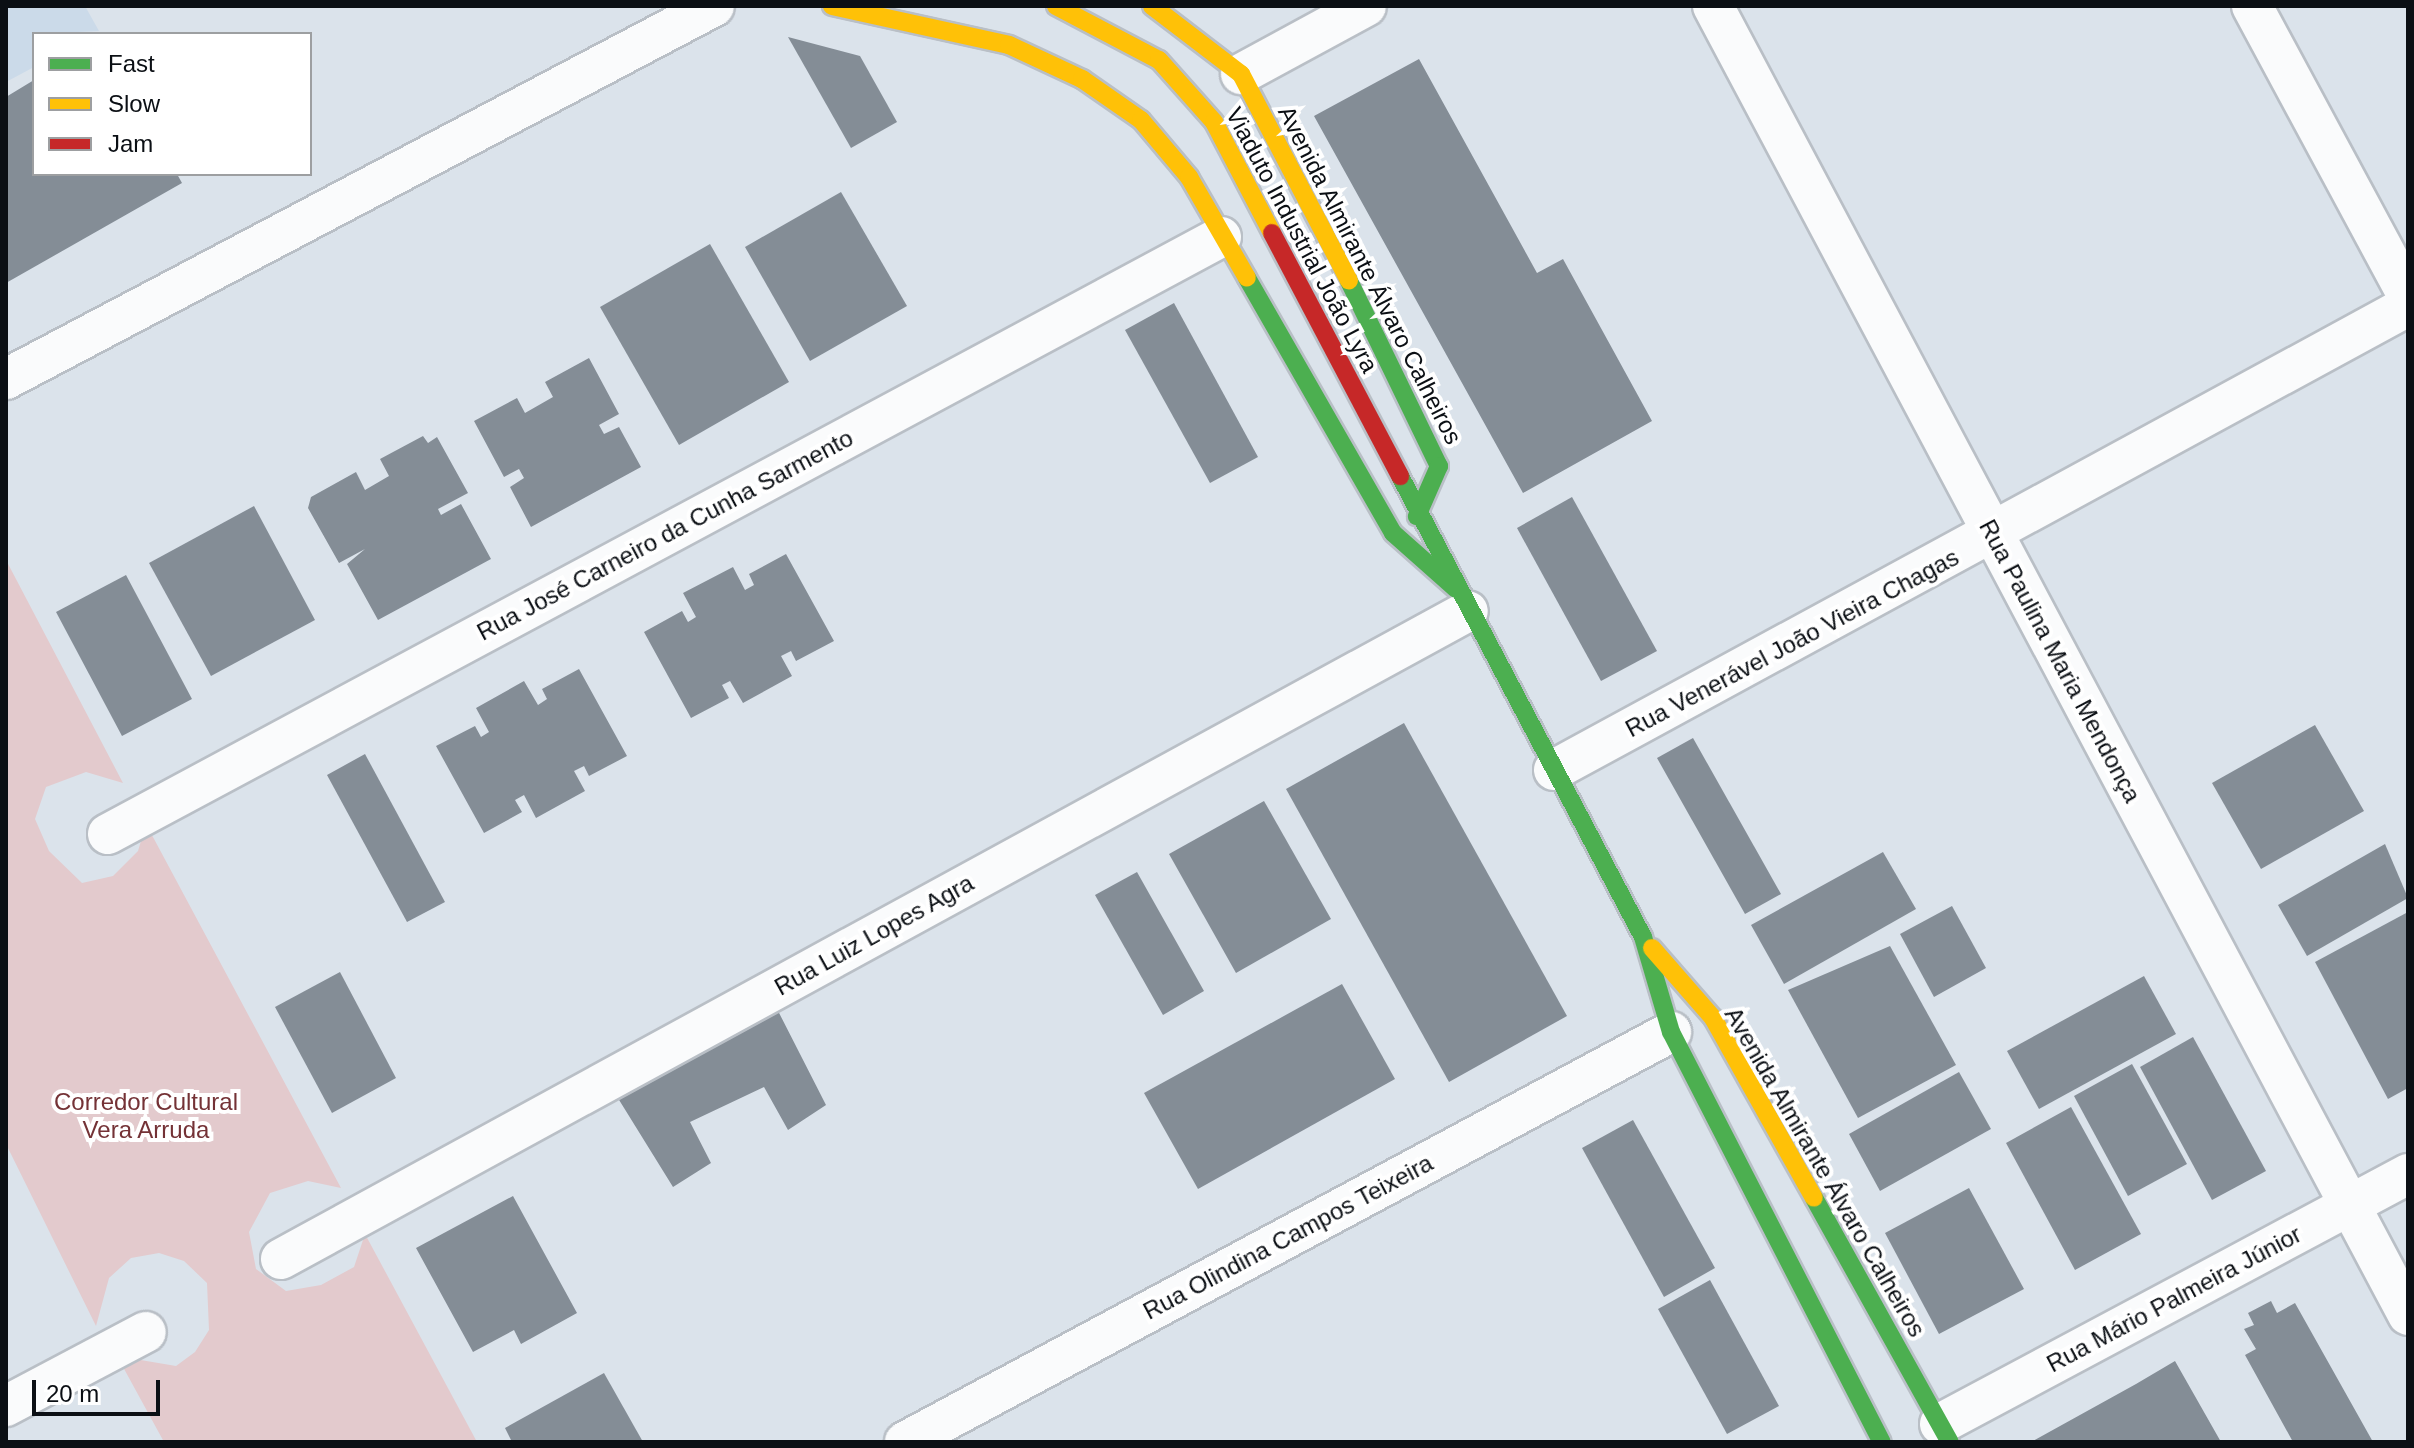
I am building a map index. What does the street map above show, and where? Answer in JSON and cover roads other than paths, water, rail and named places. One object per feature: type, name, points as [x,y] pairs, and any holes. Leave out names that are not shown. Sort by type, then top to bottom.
[{"type":"main road","points":[[832,6],[1009,45],[1082,79],[1141,120],[1189,177],[1393,533],[1462,600]]},
{"type":"main road","name":"Viaduto Industrial João Lyra","points":[[1056,6],[1159,60],[1191,93],[1311,297],[1417,516]]},
{"type":"main road","name":"Avenida Almirante Álvaro Calheiros","points":[[1152,6],[1241,74],[1439,466],[1417,516],[1643,937],[1671,1032],[1882,1442]]},
{"type":"main road","name":"Avenida Almirante Álvaro Calheiros","points":[[1643,937],[1713,1018],[1945,1433]]},
{"type":"street","points":[[6,379],[714,6]]},
{"type":"street","points":[[1241,74],[1366,6]]},
{"type":"street","name":"Rua Paulina Maria Mendonça","points":[[1713,6],[2408,1315]]},
{"type":"street","points":[[2252,6],[2408,296]]},
{"type":"street","name":"Rua José Carneiro da Cunha Sarmento","points":[[108,834],[1221,237]]},
{"type":"street","name":"Rua Venerável João Vieira Chagas","points":[[1554,770],[1993,535],[2408,306]]},
{"type":"street","name":"Rua Luiz Lopes Agra","points":[[281,1259],[1462,600]]},
{"type":"street","name":"Rua Olindina Campos Teixeira","points":[[905,1442],[1671,1032]]},
{"type":"street","name":"Rua Mário Palmeira Júnior","points":[[1945,1433],[2408,1174]]},
{"type":"street","points":[[6,1406],[146,1332]]},
{"type":"park label","name":"Corredor Cultural Vera Arruda","points":[[146,1116]]}]
